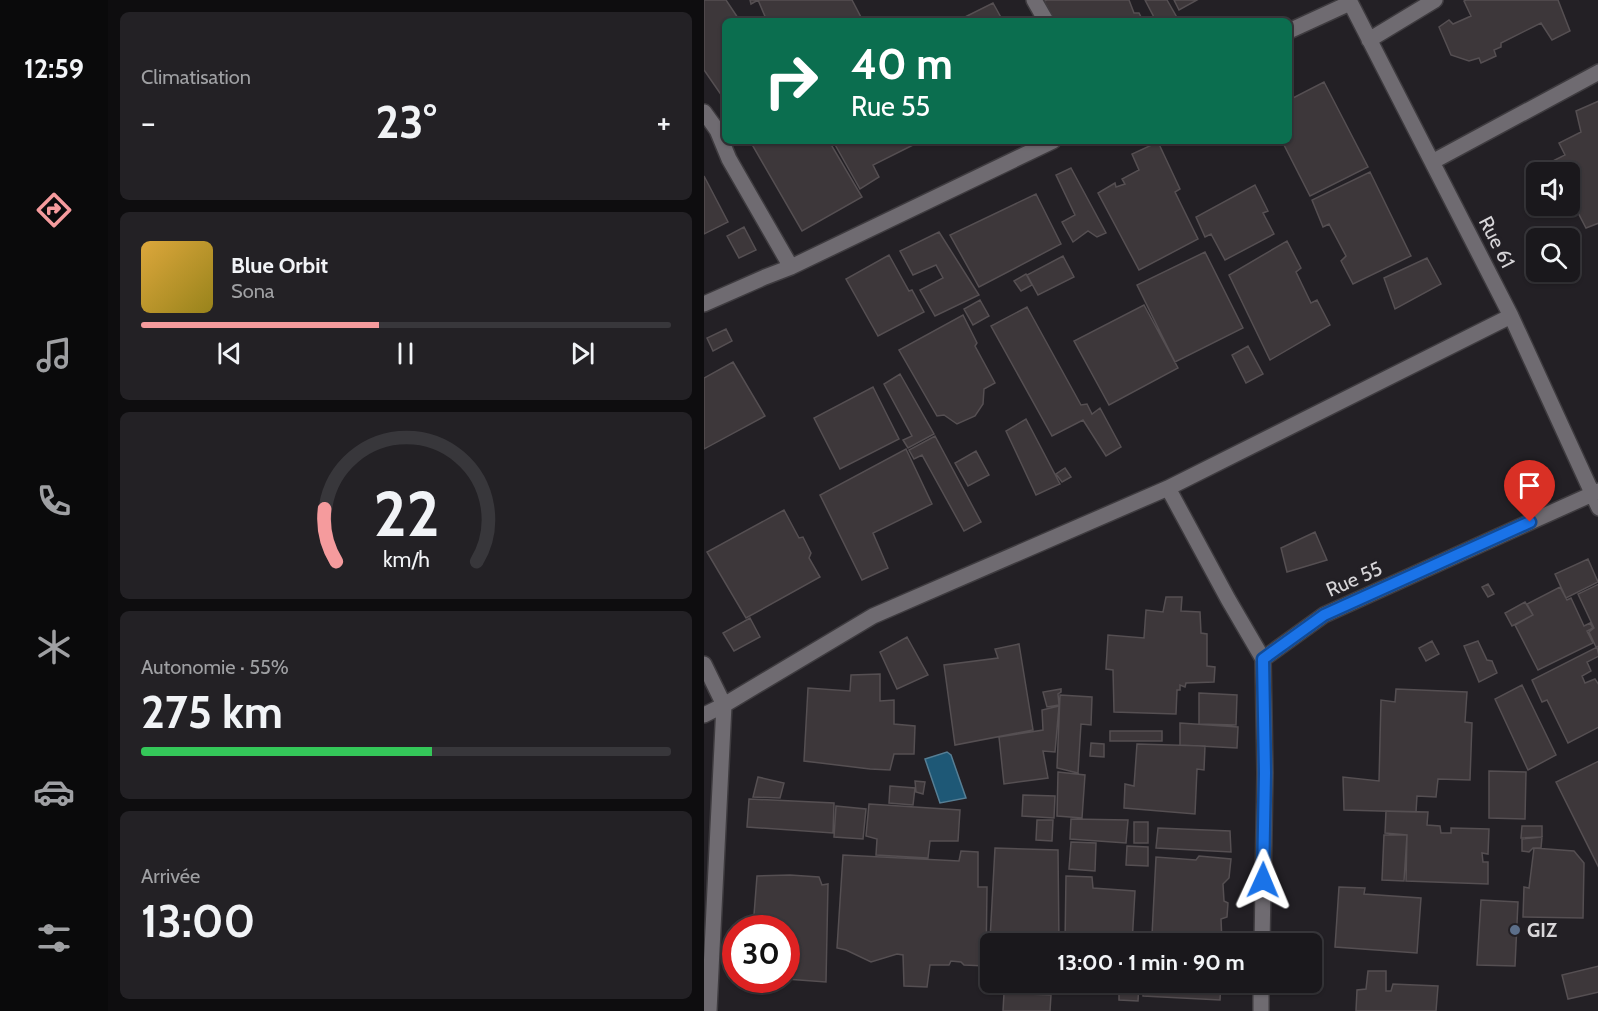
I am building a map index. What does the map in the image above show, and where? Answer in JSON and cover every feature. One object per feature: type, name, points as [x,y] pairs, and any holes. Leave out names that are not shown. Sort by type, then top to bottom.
[{"type":"street","points":[[1034,0],[1044,18]]},
{"type":"street","points":[[1369,40],[1435,0]]},
{"type":"street","points":[[1292,30],[1350,2]]},
{"type":"street","name":"Rue 61","points":[[1350,2],[1511,316],[1596,498]]},
{"type":"street","points":[[1432,162],[1598,72]]},
{"type":"street","points":[[704,112],[717,130],[722,142]]},
{"type":"street","points":[[723,144],[729,159],[791,267]]},
{"type":"street","points":[[704,304],[791,267],[1047,144]]},
{"type":"street","points":[[704,715],[873,616],[1168,488],[1511,316]]},
{"type":"street","points":[[1168,488],[1263,659],[1265,773],[1262,933]]},
{"type":"street","name":"Rue 55","points":[[1263,659],[1324,615],[1596,498]]},
{"type":"street","points":[[704,664],[724,705],[709,1011]]},
{"type":"street","points":[[1261,993],[1261,1011]]},
{"type":"water","points":[[947,752],[951,755],[966,798],[940,803],[925,759]]},
{"type":"building","points":[[704,0],[726,0],[738,18],[722,18],[722,96],[704,70]]},
{"type":"building","points":[[758,0],[852,0],[861,18],[766,18]]},
{"type":"building","points":[[1129,0],[1134,13],[1139,13],[1142,18],[1053,18],[1044,1]]},
{"type":"building","points":[[1145,0],[1167,0],[1177,18],[1154,18]]},
{"type":"building","points":[[1174,0],[1197,0],[1179,10]]},
{"type":"building","points":[[1558,0],[1570,31],[1552,40],[1541,23],[1501,43],[1501,47],[1494,50],[1496,56],[1481,63],[1479,58],[1469,61],[1451,55],[1439,27],[1449,20],[1453,24],[1471,16],[1464,1]]},
{"type":"building","points":[[993,3],[1001,18],[963,18]]},
{"type":"building","points":[[1324,82],[1368,167],[1310,196],[1284,144],[1292,144],[1292,98]]},
{"type":"building","points":[[1599,101],[1599,223],[1586,228],[1580,216],[1580,162],[1551,162],[1565,155],[1559,143],[1581,132],[1576,111]]},
{"type":"building","points":[[752,144],[831,144],[862,197],[802,231]]},
{"type":"building","points":[[835,144],[915,144],[873,165],[879,177],[860,189]]},
{"type":"building","points":[[1154,144],[1159,144],[1180,189],[1175,192],[1198,239],[1139,270],[1098,193],[1115,183],[1116,187],[1125,184],[1122,179],[1139,170],[1132,154]]},
{"type":"building","points":[[1071,168],[1106,233],[1097,237],[1088,231],[1073,242],[1062,222],[1075,215],[1056,175]]},
{"type":"building","points":[[1370,172],[1411,256],[1353,284],[1341,261],[1346,256],[1329,224],[1323,227],[1312,200]]},
{"type":"building","points":[[704,176],[728,222],[704,234]]},
{"type":"building","points":[[1255,185],[1268,211],[1263,213],[1274,234],[1225,260],[1211,234],[1205,237],[1196,217]]},
{"type":"building","points":[[1036,194],[1061,244],[979,287],[950,235]]},
{"type":"building","points":[[744,227],[756,250],[739,258],[727,236]]},
{"type":"building","points":[[939,232],[979,295],[935,316],[920,290],[943,278],[936,265],[913,275],[900,251]]},
{"type":"building","points":[[1287,241],[1301,268],[1296,272],[1311,303],[1317,300],[1330,325],[1270,360],[1229,275]]},
{"type":"building","points":[[1205,252],[1243,328],[1175,362],[1137,285]]},
{"type":"building","points":[[889,255],[924,312],[878,336],[846,279]]},
{"type":"building","points":[[1063,256],[1074,277],[1038,295],[1027,275]]},
{"type":"building","points":[[1427,258],[1441,284],[1395,309],[1384,278]]},
{"type":"building","points":[[1026,274],[1032,285],[1021,291],[1014,281]]},
{"type":"building","points":[[980,300],[989,316],[973,325],[964,309]]},
{"type":"building","points":[[1144,305],[1178,368],[1109,405],[1074,341]]},
{"type":"building","points":[[1027,307],[1081,405],[1087,404],[1092,414],[1100,408],[1121,447],[1106,456],[1083,420],[1052,436],[991,326]]},
{"type":"building","points":[[963,315],[977,343],[975,346],[995,383],[984,389],[983,404],[975,416],[957,424],[944,415],[937,416],[899,350]]},
{"type":"building","points":[[726,329],[732,341],[713,351],[707,338]]},
{"type":"building","points":[[1248,346],[1263,374],[1246,383],[1232,355]]},
{"type":"building","points":[[733,362],[765,416],[704,449],[704,378]]},
{"type":"building","points":[[900,374],[934,434],[908,448],[903,440],[912,436],[884,384]]},
{"type":"building","points":[[873,387],[899,439],[840,469],[814,418]]},
{"type":"building","points":[[1026,419],[1060,484],[1036,495],[1006,431]]},
{"type":"building","points":[[935,436],[981,522],[964,531],[922,455],[914,459],[909,450]]},
{"type":"building","points":[[906,449],[932,504],[873,533],[888,568],[862,580],[820,495]]},
{"type":"building","points":[[976,451],[989,475],[968,486],[955,463]]},
{"type":"building","points":[[1065,468],[1071,477],[1062,482],[1056,474]]},
{"type":"building","points":[[784,510],[799,538],[803,537],[811,553],[809,558],[820,577],[746,618],[707,552]]},
{"type":"building","points":[[1315,532],[1327,560],[1287,572],[1281,548]]},
{"type":"building","points":[[1588,559],[1598,582],[1566,598],[1555,574]]},
{"type":"building","points":[[1488,584],[1494,594],[1488,597],[1482,587]]},
{"type":"building","points":[[1599,584],[1599,646],[1596,647],[1589,632],[1594,628],[1578,594]]},
{"type":"building","points":[[1560,587],[1567,600],[1571,598],[1584,626],[1590,623],[1593,628],[1587,631],[1593,643],[1538,670],[1515,625],[1533,615],[1527,604]]},
{"type":"building","points":[[1166,597],[1182,597],[1181,611],[1200,612],[1201,633],[1207,634],[1207,666],[1215,667],[1214,682],[1186,683],[1185,687],[1180,685],[1180,690],[1177,690],[1176,714],[1114,712],[1113,670],[1106,669],[1108,635],[1144,638],[1146,610],[1163,612]]},
{"type":"building","points":[[1525,602],[1533,615],[1512,626],[1505,613]]},
{"type":"building","points":[[750,618],[760,637],[734,651],[723,633]]},
{"type":"building","points":[[907,637],[928,675],[897,689],[880,652]]},
{"type":"building","points":[[1432,641],[1439,654],[1426,661],[1419,648]]},
{"type":"building","points":[[1478,641],[1487,660],[1492,661],[1497,673],[1479,682],[1464,646]]},
{"type":"building","points":[[1019,644],[1033,730],[955,745],[944,665],[998,658],[995,649]]},
{"type":"building","points":[[1597,647],[1599,656],[1587,662],[1591,671],[1582,676],[1585,683],[1595,679],[1599,685],[1599,727],[1568,743],[1547,700],[1542,702],[1532,680]]},
{"type":"building","points":[[880,674],[880,701],[894,700],[894,724],[915,726],[914,754],[894,754],[890,770],[804,761],[808,688],[850,691],[851,675]]},
{"type":"building","points":[[1522,685],[1556,755],[1528,770],[1495,699]]},
{"type":"building","points":[[1061,689],[1058,694],[1059,705],[1047,707],[1043,692]]},
{"type":"building","points":[[1396,689],[1467,692],[1465,722],[1472,723],[1470,780],[1438,779],[1436,797],[1417,796],[1416,812],[1344,810],[1343,777],[1379,781],[1381,700],[1395,702]]},
{"type":"building","points":[[1199,693],[1237,695],[1236,725],[1199,724]]},
{"type":"building","points":[[1060,695],[1092,697],[1091,725],[1081,724],[1078,773],[1057,768]]},
{"type":"building","points":[[1059,706],[1055,752],[1043,751],[1048,778],[1004,784],[999,737],[1043,730],[1042,710]]},
{"type":"building","points":[[1180,723],[1238,727],[1237,748],[1180,745]]},
{"type":"building","points":[[1110,731],[1162,731],[1162,741],[1110,741]]},
{"type":"building","points":[[1091,743],[1104,744],[1104,757],[1090,756]]},
{"type":"building","points":[[1137,744],[1205,746],[1204,770],[1197,769],[1195,814],[1124,808],[1125,784],[1134,786]]},
{"type":"building","points":[[1599,761],[1599,868],[1556,782]]},
{"type":"building","points":[[1489,771],[1526,772],[1525,819],[1489,818]]},
{"type":"building","points":[[1058,772],[1085,775],[1082,818],[1057,816]]},
{"type":"building","points":[[758,777],[784,783],[780,798],[753,797]]},
{"type":"building","points":[[915,781],[925,782],[923,794],[916,792]]},
{"type":"building","points":[[890,786],[915,788],[913,805],[889,803]]},
{"type":"building","points":[[1023,795],[1055,796],[1054,818],[1022,816]]},
{"type":"building","points":[[749,799],[834,803],[833,833],[747,827]]},
{"type":"building","points":[[869,804],[960,810],[958,841],[930,841],[928,858],[876,855],[877,839],[866,836]]},
{"type":"building","points":[[836,806],[866,809],[863,839],[834,837]]},
{"type":"building","points":[[1386,811],[1428,812],[1427,825],[1440,826],[1441,833],[1451,833],[1451,828],[1489,829],[1488,854],[1482,853],[1483,862],[1488,862],[1488,884],[1406,881],[1407,835],[1385,833]]},
{"type":"building","points":[[1071,819],[1128,820],[1126,843],[1070,839]]},
{"type":"building","points":[[1037,820],[1053,820],[1052,841],[1036,840]]},
{"type":"building","points":[[1134,822],[1148,822],[1148,843],[1134,843]]},
{"type":"building","points":[[1522,826],[1542,826],[1542,837],[1521,838]]},
{"type":"building","points":[[1158,828],[1230,831],[1231,852],[1156,848]]},
{"type":"building","points":[[1384,835],[1407,835],[1404,881],[1382,880]]},
{"type":"building","points":[[1542,837],[1541,848],[1533,848],[1529,852],[1522,851],[1522,839]]},
{"type":"building","points":[[1071,842],[1096,843],[1095,871],[1069,869]]},
{"type":"building","points":[[1127,846],[1148,847],[1148,866],[1126,865]]},
{"type":"building","points":[[995,848],[1058,850],[1059,933],[990,933]]},
{"type":"building","points":[[1534,848],[1574,851],[1584,863],[1583,918],[1523,917],[1524,887],[1529,888]]},
{"type":"building","points":[[961,851],[978,852],[978,887],[987,887],[986,933],[980,933],[980,966],[964,965],[961,962],[951,961],[949,965],[930,965],[927,987],[904,986],[903,955],[897,954],[871,962],[837,948],[843,855],[959,861]]},
{"type":"building","points":[[1199,856],[1231,859],[1229,878],[1223,884],[1224,901],[1228,903],[1227,917],[1221,919],[1222,933],[1152,933],[1156,857],[1196,860]]},
{"type":"building","points":[[757,876],[819,877],[822,885],[828,884],[826,982],[800,980],[800,915],[754,915]]},
{"type":"building","points":[[1066,876],[1092,877],[1093,888],[1135,891],[1133,933],[1065,933]]},
{"type":"building","points":[[1339,887],[1365,888],[1364,894],[1421,898],[1417,953],[1335,947]]},
{"type":"building","points":[[1481,900],[1518,902],[1515,966],[1477,965]]},
{"type":"building","points":[[1599,966],[1599,992],[1568,999],[1562,975]]},
{"type":"building","points":[[1368,971],[1386,971],[1386,991],[1391,991],[1393,984],[1438,986],[1436,1011],[1356,1011],[1357,990],[1366,989]]},
{"type":"building","points":[[1004,993],[1051,995],[1050,1011],[1003,1011]]},
{"type":"building","points":[[1119,993],[1138,993],[1138,1001],[1119,1000]]},
{"type":"building","points":[[1143,993],[1220,993],[1220,1000],[1143,996]]},
{"type":"place","name":"GIZ","points":[[1515,930]]},
{"type":"route","points":[[1263,880],[1265,773],[1263,659],[1324,615],[1530,522]]}]
